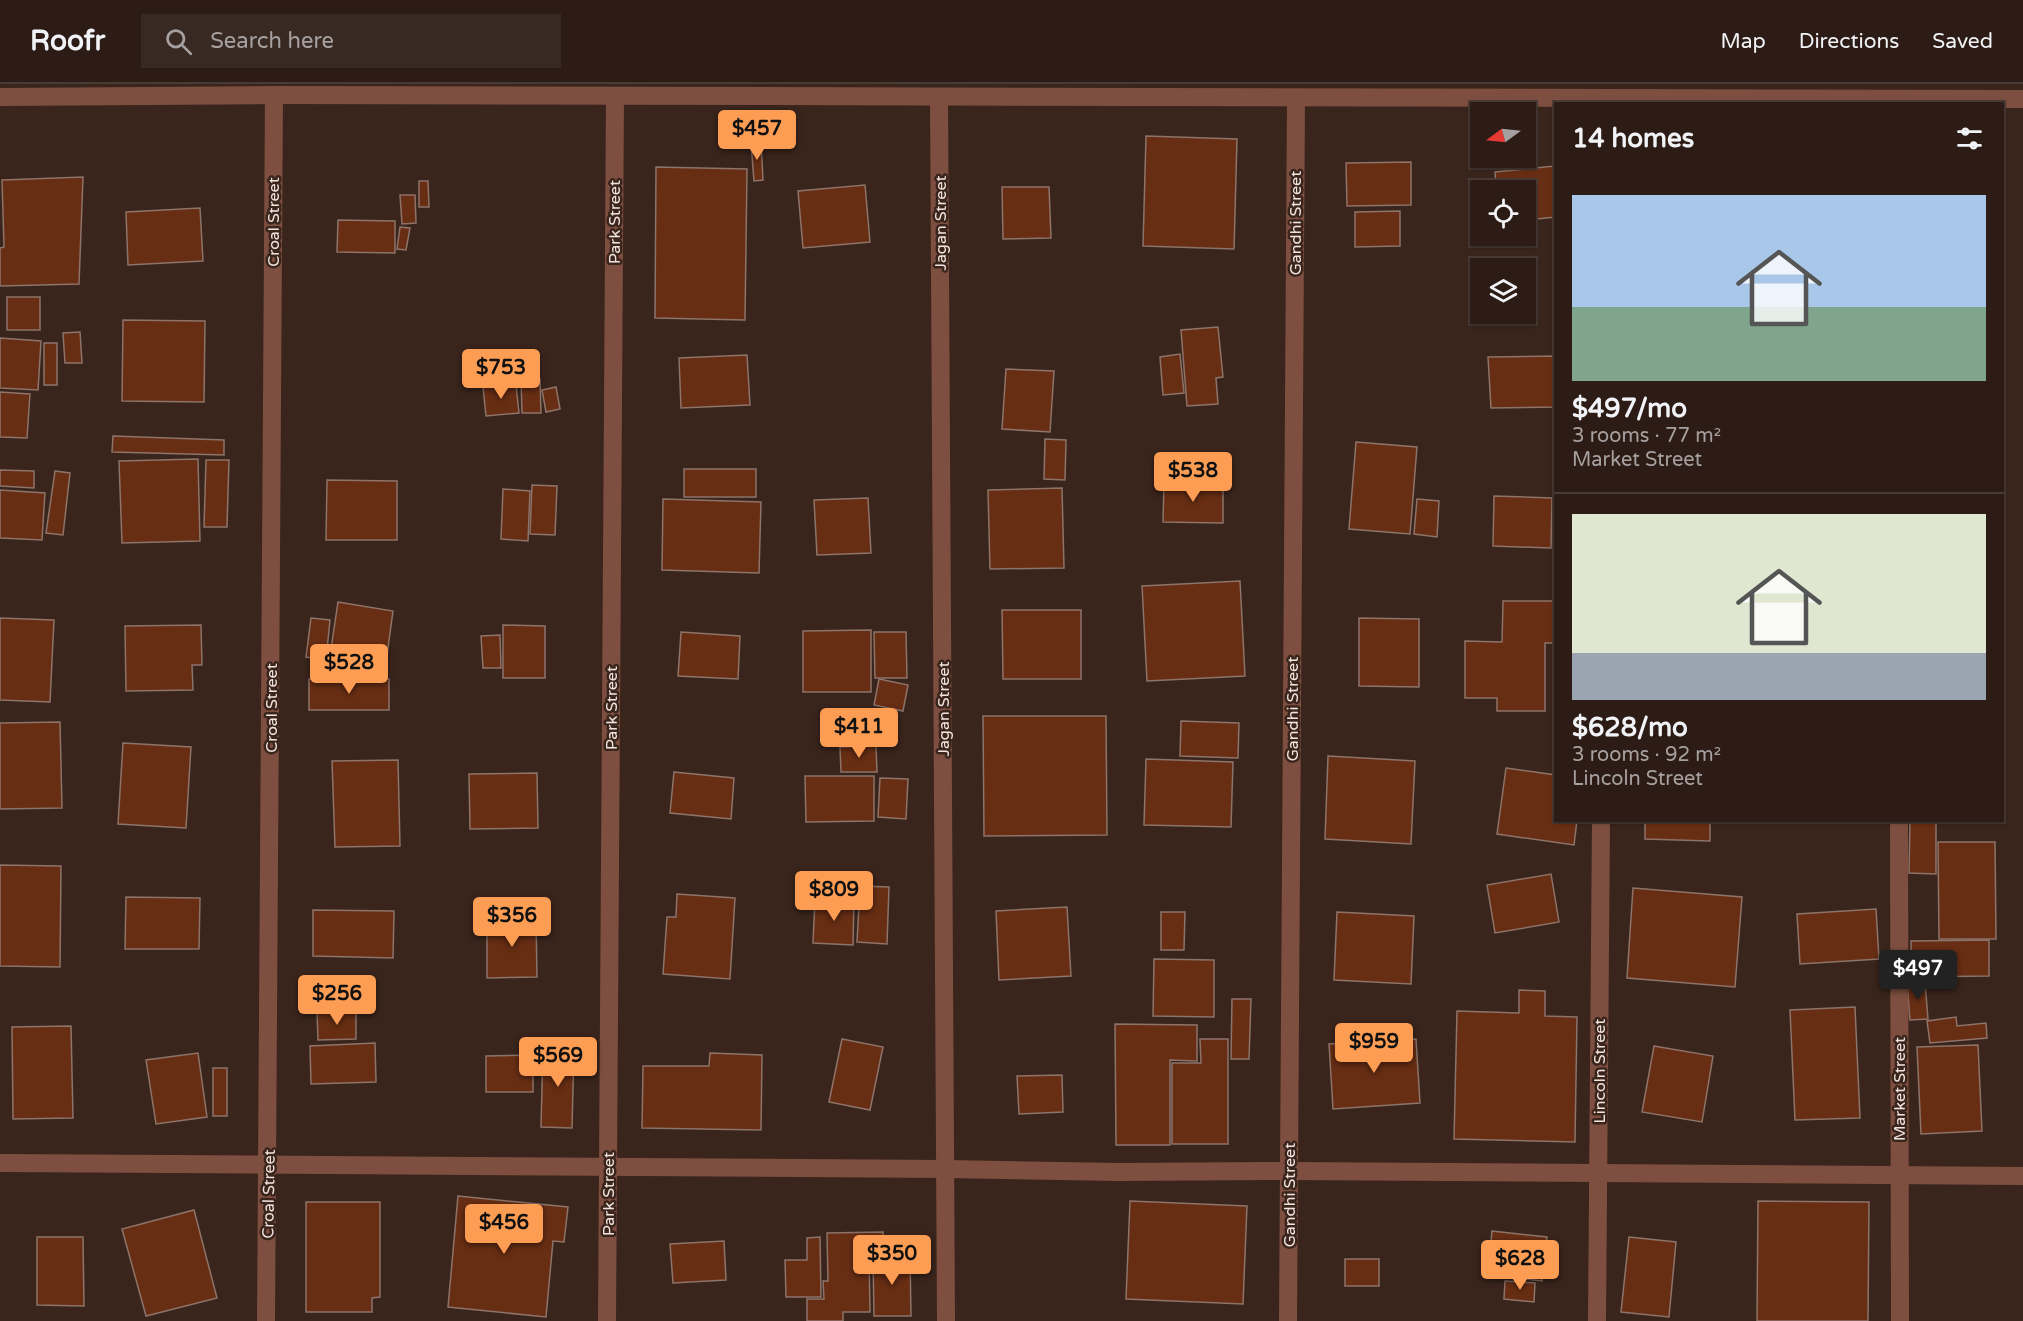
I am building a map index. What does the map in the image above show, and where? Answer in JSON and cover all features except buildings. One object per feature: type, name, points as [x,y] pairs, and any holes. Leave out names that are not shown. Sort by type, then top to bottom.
[{"type":"street","points":[[0,97],[111,90],[274,95],[438,90],[615,96],[752,90],[939,97],[1074,91],[1296,98],[1380,91],[1605,101],[1700,91],[1897,101],[2023,99]]},
{"type":"street","name":"Croal Street","points":[[266,1321],[274,95]]},
{"type":"street","name":"Park Street","points":[[607,1321],[615,96]]},
{"type":"street","name":"Jagan Street","points":[[939,97],[946,1321]]},
{"type":"street","name":"Gandhi Street","points":[[1288,1321],[1296,98]]},
{"type":"street","name":"Lincoln Street","points":[[1597,1321],[1601,822]]},
{"type":"street","name":"Market Street","points":[[1899,822],[1900,1321]]},
{"type":"street","points":[[0,1163],[1118,1172],[2023,1176]]}]
